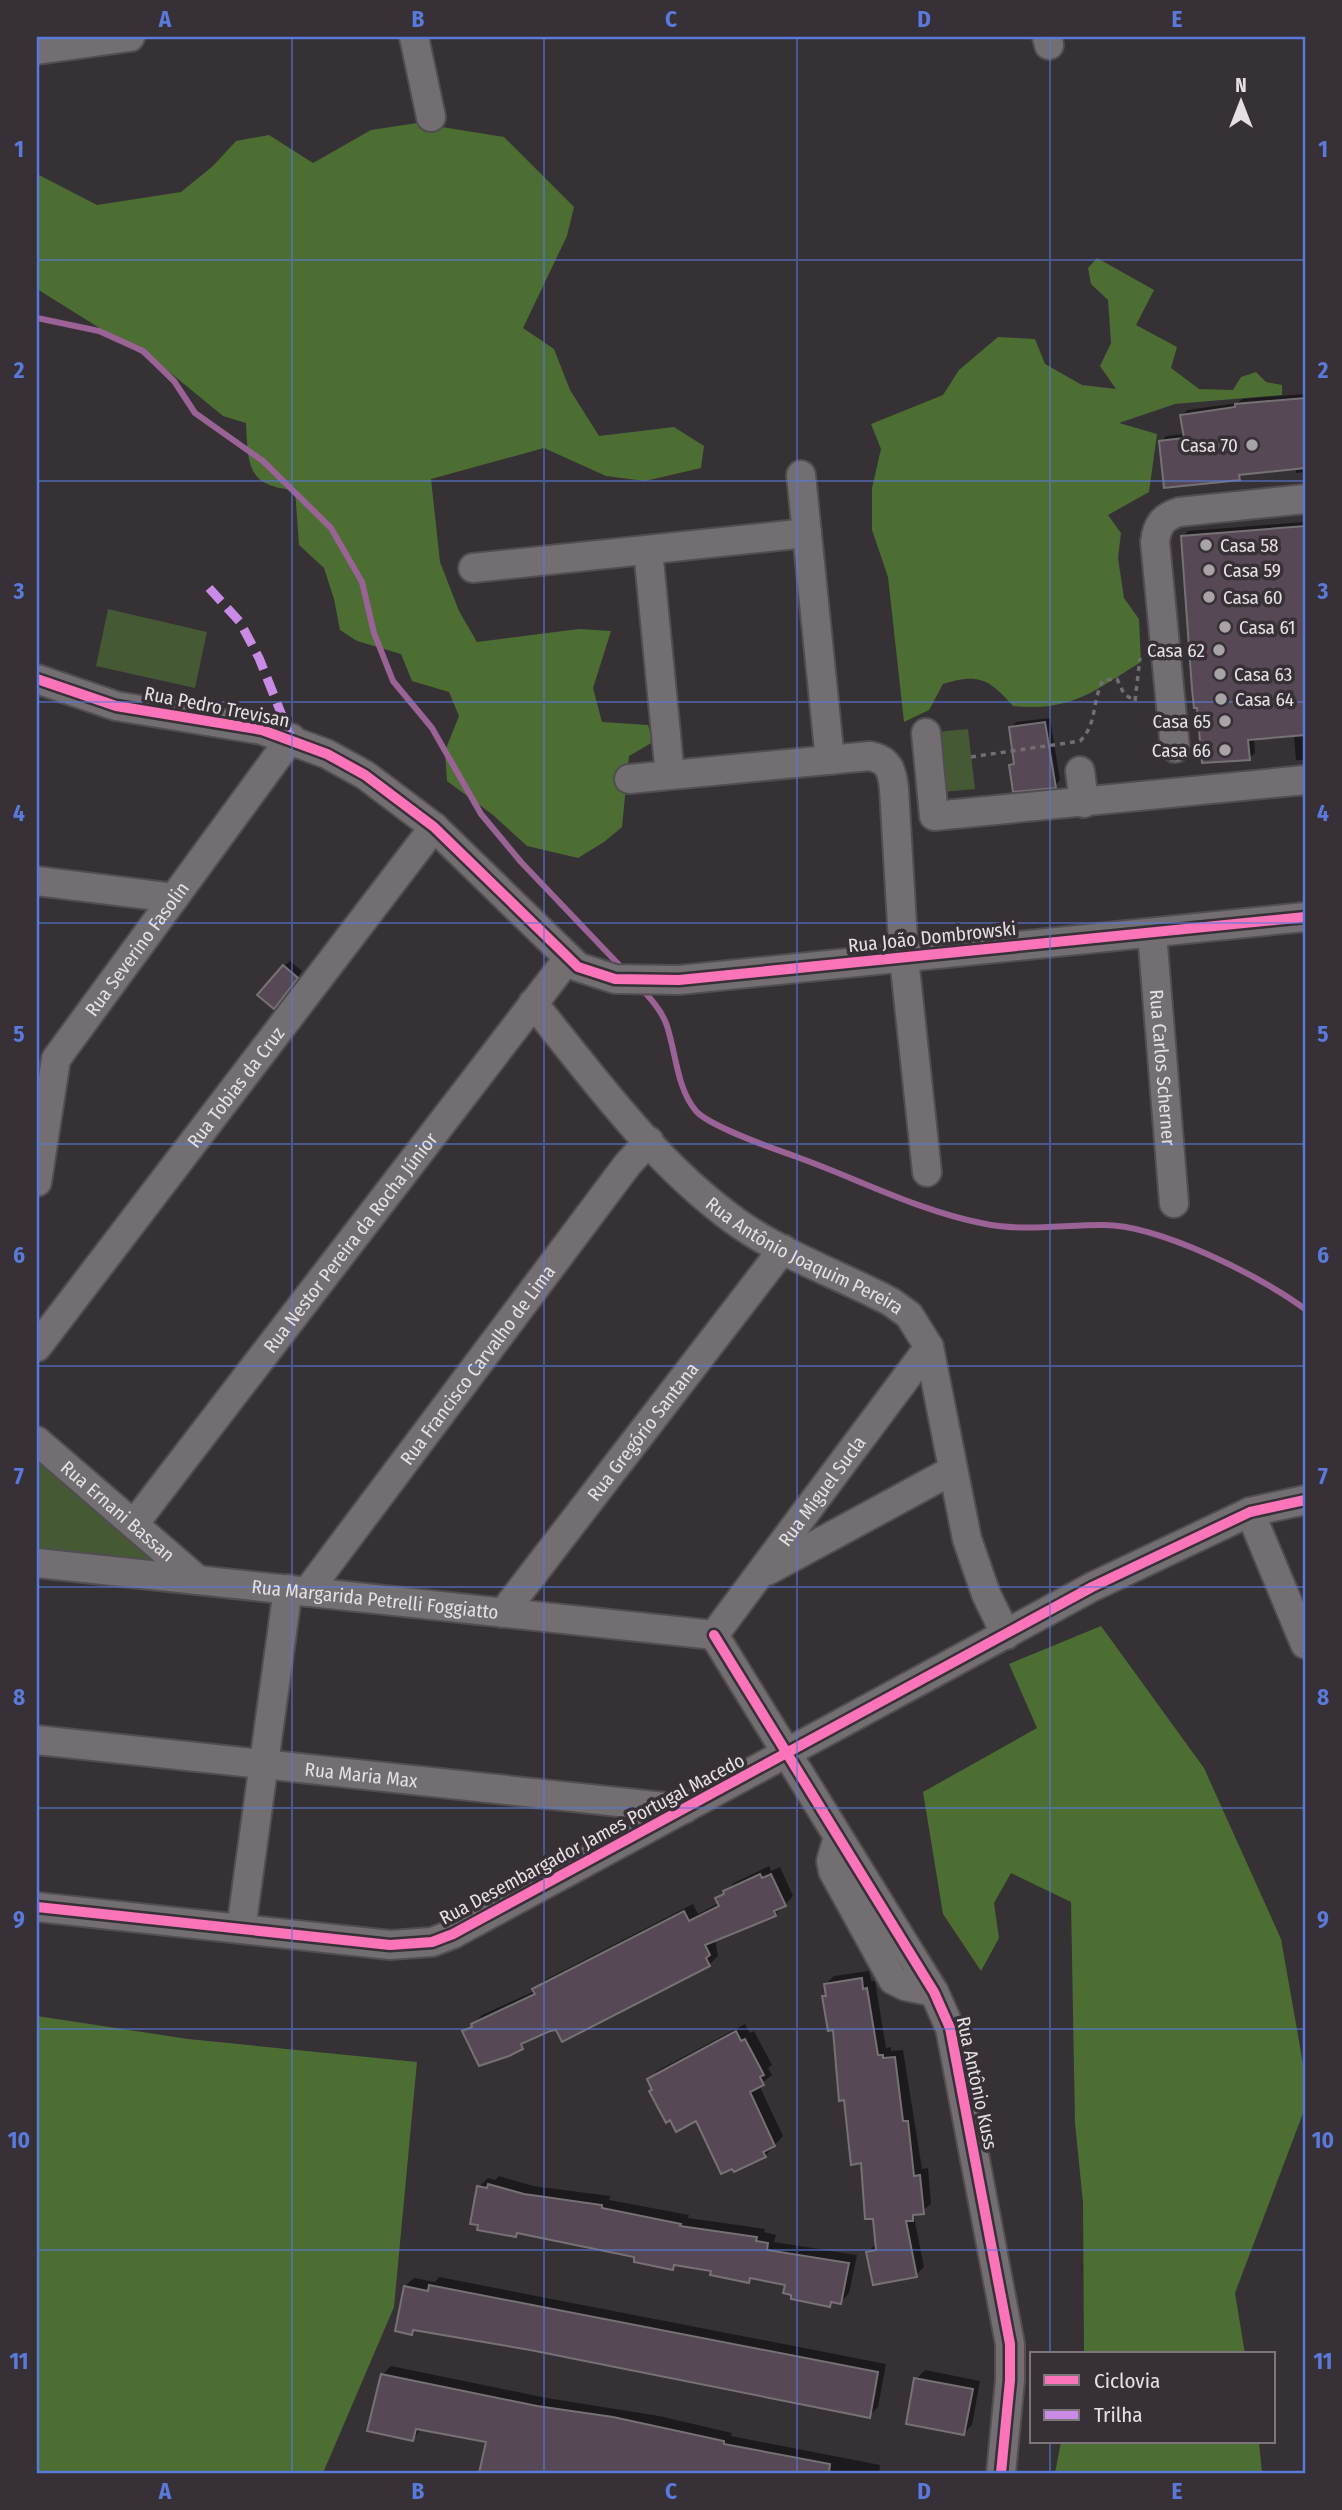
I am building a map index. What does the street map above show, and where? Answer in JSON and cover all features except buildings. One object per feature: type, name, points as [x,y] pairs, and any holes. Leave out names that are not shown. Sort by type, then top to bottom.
[{"type":"street","points":[[37,50],[130,37]]},
{"type":"street","points":[[414,37],[430,117]]},
{"type":"street","points":[[801,475],[830,760]]},
{"type":"street","points":[[1175,748],[1155,542],[1161,523],[1168,515],[1305,499]]},
{"type":"street","points":[[473,568],[807,533]]},
{"type":"street","points":[[648,550],[670,775]]},
{"type":"street","name":"Rua Pedro Trevisan","points":[[37,679],[116,706],[231,724],[291,738],[365,775],[433,827],[476,865],[567,960]]},
{"type":"street","points":[[926,733],[933,816],[1305,780]]},
{"type":"street","name":"Rua Severino Fasolin","points":[[37,1182],[46,1058],[174,898],[291,738]]},
{"type":"street","points":[[629,779],[870,756],[881,758],[888,765],[894,789],[904,958],[927,1172]]},
{"type":"street","points":[[1080,771],[1084,803]]},
{"type":"street","name":"Rua Tobias da Cruz","points":[[37,1347],[433,827]]},
{"type":"street","points":[[37,881],[174,898]]},
{"type":"street","name":"Rua João Dombrowski","points":[[567,960],[593,974],[615,979],[660,981],[1305,917]]},
{"type":"street","name":"Rua Carlos Scherner","points":[[1152,933],[1174,1203]]},
{"type":"street","name":"Rua Nestor Pereira da Rocha Júnior","points":[[134,1524],[567,960]]},
{"type":"street","name":"Rua Antônio Joaquim Pereira","points":[[533,1003],[649,1141],[713,1204],[737,1223],[783,1249],[891,1302],[909,1315],[929,1347],[953,1470],[976,1567],[1006,1635]]},
{"type":"street","name":"Rua Francisco Carvalho de Lima","points":[[241,1929],[264,1765],[297,1590],[627,1165],[649,1141]]},
{"type":"street","name":"Rua Gregório Santana","points":[[503,1613],[783,1249]]},
{"type":"street","name":"Rua Miguel Sucla","points":[[714,1635],[929,1347]]},
{"type":"street","name":"Rua Ernani Bassan","points":[[37,1441],[198,1580]]},
{"type":"street","points":[[758,1576],[953,1470]]},
{"type":"street","name":"Rua Desembargador James Portugal Macedo","points":[[37,1907],[390,1945],[432,1942],[453,1934],[684,1810],[1092,1587],[1250,1512],[1305,1500]]},
{"type":"street","points":[[1250,1512],[1305,1644]]},
{"type":"street","name":"Rua Margarida Petrelli Foggiatto","points":[[37,1563],[714,1635]]},
{"type":"street","name":"Rua Antônio Kuss","points":[[714,1635],[933,1992],[950,2028],[1010,2344],[1010,2380],[1002,2473]]},
{"type":"street","name":"Rua Maria Max","points":[[37,1740],[684,1810]]},
{"type":"path","points":[[971,757],[1080,741],[1091,730],[1096,694],[1103,680],[1117,679],[1124,694],[1135,701],[1141,651],[1150,638],[1164,633]]},
{"type":"green space","points":[[417,123],[504,137],[574,207],[567,236],[523,328],[554,349],[570,390],[599,436],[674,427],[704,446],[701,468],[645,481],[606,476],[544,448],[431,479],[440,562],[459,611],[477,642],[579,629],[611,631],[593,688],[602,722],[648,725],[653,742],[629,756],[622,827],[578,858],[527,846],[493,815],[447,781],[445,751],[459,716],[449,692],[412,681],[401,654],[357,641],[340,630],[324,568],[299,545],[295,490],[267,484],[253,471],[246,423],[223,416],[167,370],[37,289],[37,174],[97,205],[181,192],[213,166],[236,141],[269,135],[313,163],[371,130]]},
{"type":"green space","points":[[1097,258],[1154,290],[1136,325],[1177,347],[1171,368],[1199,389],[1233,390],[1241,377],[1256,372],[1266,382],[1282,385],[1282,395],[1175,404],[1119,423],[1157,434],[1149,492],[1108,515],[1121,533],[1118,558],[1124,598],[1139,619],[1141,662],[1081,697],[1051,706],[1013,706],[990,684],[975,679],[943,684],[929,710],[904,722],[888,577],[872,530],[872,488],[881,449],[871,424],[943,395],[959,370],[998,337],[1035,339],[1045,364],[1082,385],[1116,389],[1100,366],[1111,343],[1108,300],[1091,284],[1088,268]]},
{"type":"green space","points":[[108,609],[207,632],[195,688],[96,666]]},
{"type":"green space","points":[[968,729],[975,789],[943,792],[936,732]]},
{"type":"green space","points":[[37,1452],[178,1574],[37,1557]]},
{"type":"green space","points":[[1101,1626],[1204,1768],[1281,1939],[1305,2075],[1305,2108],[1235,2293],[1245,2352],[1084,2352],[1083,2203],[1075,2123],[1071,1902],[1011,1873],[994,1903],[999,1938],[981,1971],[943,1914],[923,1792],[1037,1728],[1009,1664]]},
{"type":"green space","points":[[37,2016],[188,2039],[417,2062],[394,2307],[323,2473],[37,2473]]},
{"type":"green space","points":[[1061,2444],[1259,2444],[1262,2473],[1055,2473]]},
{"type":"waterway","points":[[37,318],[99,331],[143,351],[174,381],[195,413],[263,461],[331,528],[362,582],[374,633],[393,681],[432,728],[481,814],[521,862],[623,969]]},
{"type":"waterway","points":[[640,987],[656,1005],[665,1021],[681,1082],[690,1102],[696,1111],[715,1124],[911,1202],[957,1217],[996,1226],[1102,1225],[1151,1233],[1208,1254],[1262,1282],[1305,1309]]},
{"type":"marked path","points":[[209,588],[240,622],[259,658],[291,738]]},
{"type":"cycle path","points":[[37,679],[116,706],[262,730],[327,754],[365,775],[434,827],[578,967],[615,979],[679,980],[1305,917]]},
{"type":"cycle path","points":[[37,1907],[390,1945],[432,1942],[453,1934],[1092,1587],[1250,1512],[1305,1500]]},
{"type":"cycle path","points":[[714,1635],[934,1992],[950,2028],[1010,2344],[1010,2380],[1001,2473]]},
{"type":"place","name":"Casa 70","points":[[1252,445]]},
{"type":"place","name":"Casa 58","points":[[1206,545]]},
{"type":"place","name":"Casa 59","points":[[1209,570]]},
{"type":"place","name":"Casa 60","points":[[1209,597]]},
{"type":"place","name":"Casa 61","points":[[1225,627]]},
{"type":"place","name":"Casa 62","points":[[1219,650]]},
{"type":"place","name":"Casa 63","points":[[1220,674]]},
{"type":"place","name":"Casa 64","points":[[1221,699]]},
{"type":"place","name":"Casa 65","points":[[1225,721]]},
{"type":"place","name":"Casa 66","points":[[1225,750]]}]
